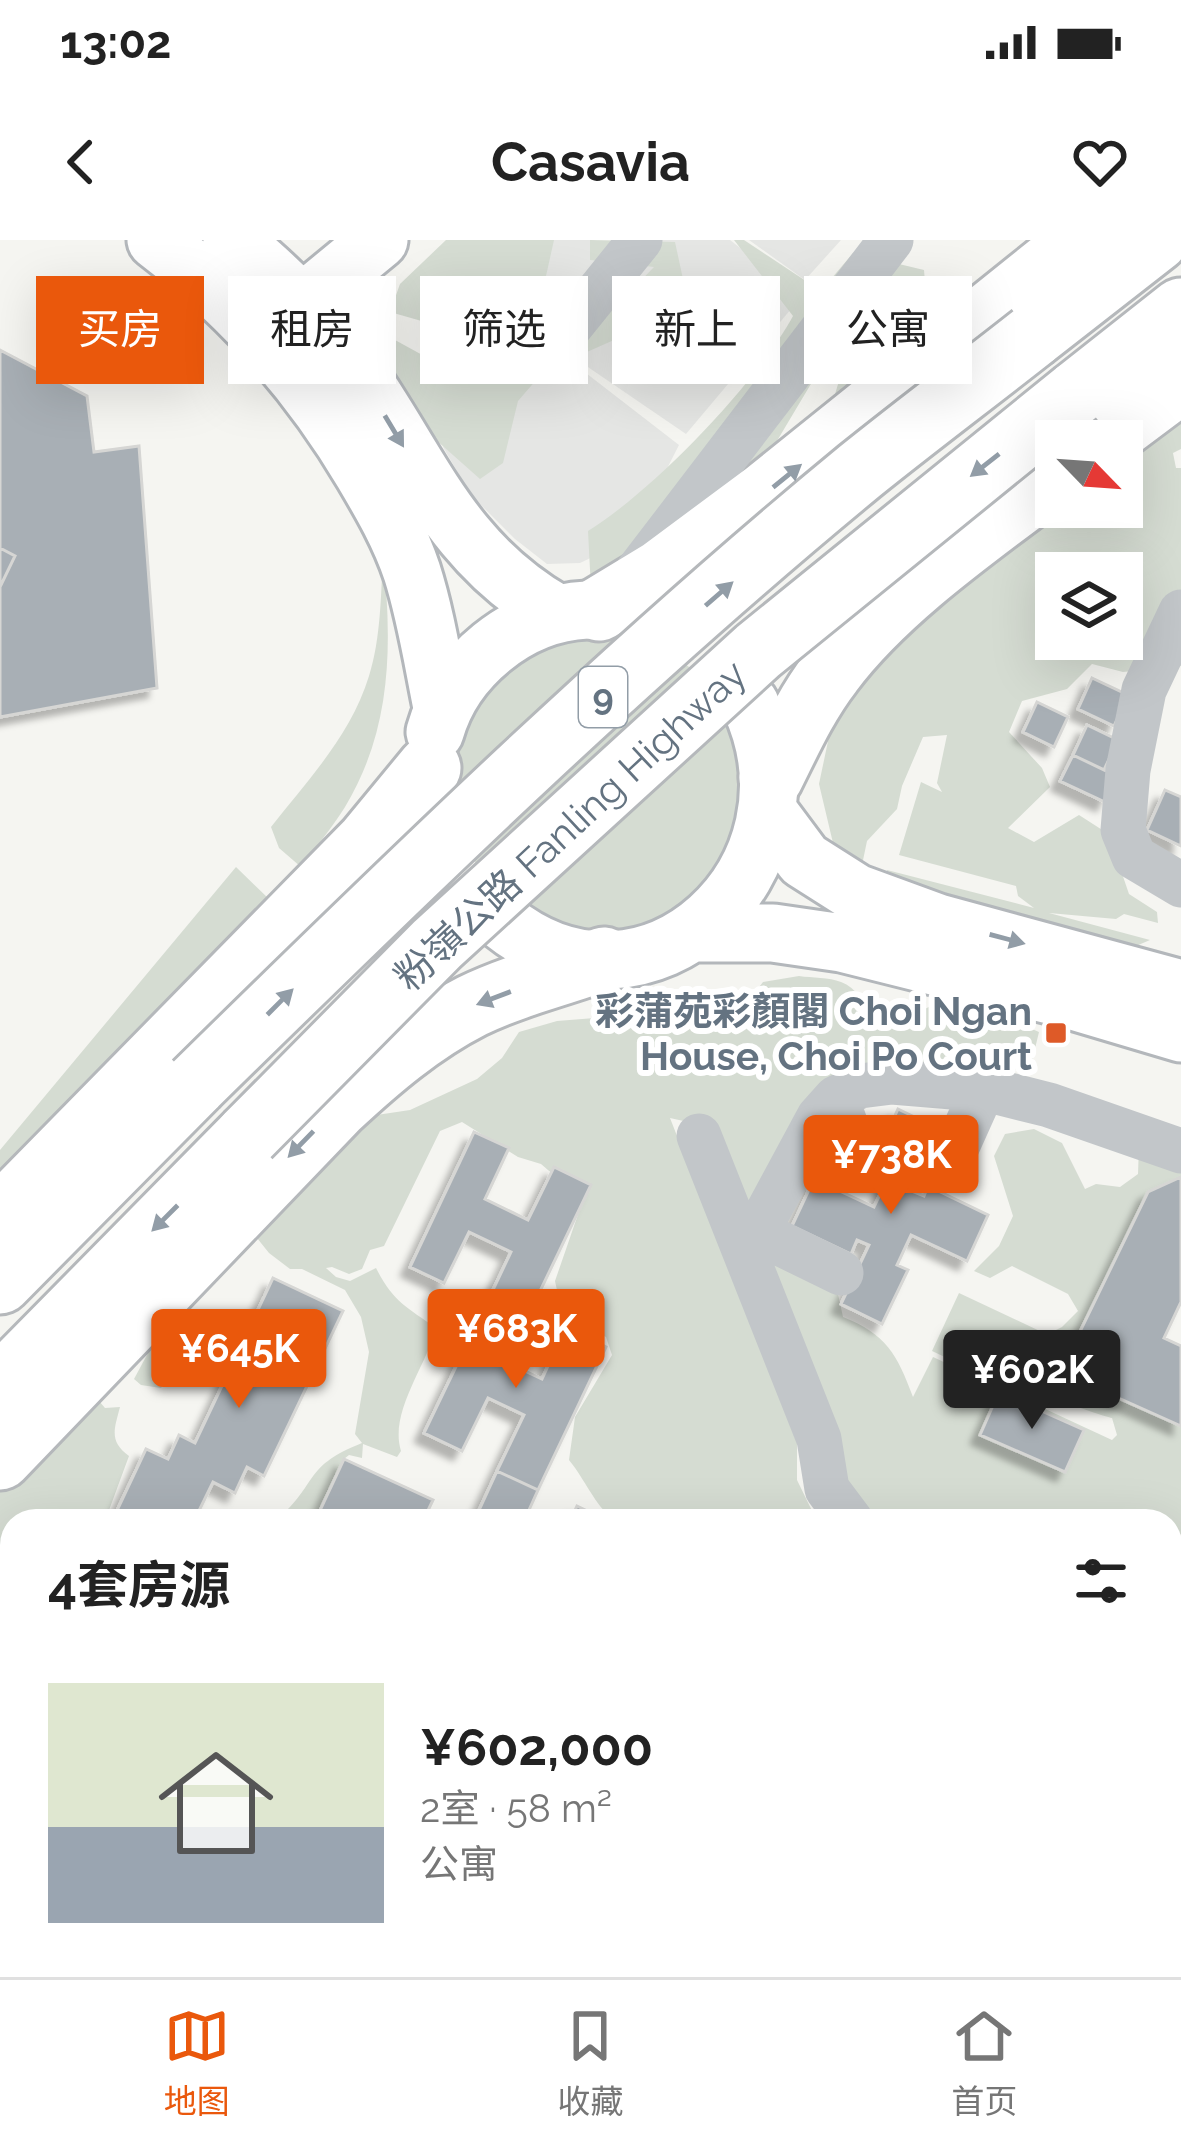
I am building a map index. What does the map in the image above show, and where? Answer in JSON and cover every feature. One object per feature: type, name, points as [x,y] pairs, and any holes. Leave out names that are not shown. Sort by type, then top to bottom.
[{"type":"highway","points":[[604,610],[765,494],[1081,240]]},
{"type":"highway","name":"粉嶺公路 Fanling Highway","points":[[0,1282],[384,899],[589,710],[860,471],[1156,240]]},
{"type":"highway","name":"粉嶺公路 Fanling Highway","points":[[0,1387],[437,944],[690,712],[905,528],[1089,417],[1181,310]]},
{"type":"highway","points":[[1089,417],[1181,381]]},
{"type":"highway","points":[[770,796],[808,706],[855,642],[957,551],[1035,492]]},
{"type":"highway","points":[[0,1217],[368,842],[432,790]]},
{"type":"highway","points":[[0,1457],[385,1063],[475,1005],[604,959]]},
{"type":"main road","points":[[156,240],[228,288]]},
{"type":"main road","points":[[232,240],[252,276]]},
{"type":"main road","points":[[302,276],[335,240]]},
{"type":"main road","points":[[323,276],[379,240]]},
{"type":"main road","points":[[310,384],[394,525],[412,573],[442,707],[432,790]]},
{"type":"main road","points":[[366,384],[455,527],[524,594],[604,610]]},
{"type":"main road","points":[[442,707],[488,651],[520,629],[604,610]]},
{"type":"main road","points":[[750,704],[761,728],[770,796],[805,860],[829,879],[938,922],[1180,998]]},
{"type":"main road","points":[[503,922],[524,938],[565,954],[604,959],[632,956],[692,933],[740,888],[770,796]]},
{"type":"main road","points":[[692,933],[773,933],[842,943],[1070,1000],[1180,998]]},
{"type":"street","points":[[588,305],[640,240]]},
{"type":"street","points":[[604,610],[891,240]]},
{"type":"street","points":[[1181,612],[1144,690],[1128,770],[1124,830],[1134,857],[1181,885]]},
{"type":"street","points":[[841,1273],[757,1232],[819,1117],[836,1098],[860,1086],[892,1082],[983,1089],[1049,1105],[1181,1150]]},
{"type":"street","points":[[946,1169],[983,1089]]},
{"type":"street","points":[[836,1098],[861,1167]]},
{"type":"street","points":[[698,1136],[818,1439],[827,1489],[842,1509]]},
{"type":"shaded area","points":[[446,240],[554,240],[546,276],[420,276],[420,321],[396,314],[400,284]]},
{"type":"shaded area","points":[[515,240],[593,240],[610,264],[588,290],[588,276],[530,276]]},
{"type":"shaded area","points":[[590,240],[675,242],[682,276],[645,276],[654,267],[590,260]]},
{"type":"shaded area","points":[[651,240],[730,240],[776,276],[622,276]]},
{"type":"shaded area","points":[[734,240],[744,240],[804,280],[804,384],[811,384],[765,461],[591,589],[588,531],[672,463],[745,384],[780,384],[780,337],[793,316],[780,299],[780,276],[762,276]]},
{"type":"shaded area","points":[[749,240],[841,240],[804,279]]},
{"type":"shaded area","points":[[853,253],[924,270],[924,276],[834,276]]},
{"type":"shaded area","points":[[780,279],[802,296],[780,322]]},
{"type":"shaded area","points":[[612,289],[612,383],[588,367],[588,319]]},
{"type":"shaded area","points":[[588,302],[612,304],[612,341],[588,352]]},
{"type":"shaded area","points":[[396,341],[420,354],[420,384],[533,384],[518,401],[503,463],[480,479],[418,424],[396,384]]},
{"type":"shaded area","points":[[588,375],[679,445],[622,543],[580,563],[547,564],[471,495],[443,447],[497,384],[588,384]]},
{"type":"shaded area","points":[[613,384],[728,384],[686,434]]},
{"type":"shaded area","points":[[838,384],[862,384],[831,408]]},
{"type":"shaded area","points":[[1181,391],[1181,449],[1173,453],[1176,468],[1181,468],[1181,666],[1123,672],[1092,664],[1067,689],[1022,701],[1009,732],[1042,768],[1050,787],[1008,828],[1034,842],[1079,815],[1121,842],[1116,856],[1129,894],[1157,912],[1158,923],[1124,914],[1116,919],[1049,913],[1150,940],[1136,946],[935,899],[885,877],[887,870],[1034,908],[1018,896],[1016,886],[899,855],[921,782],[942,792],[937,783],[947,735],[923,737],[897,809],[867,841],[862,865],[833,843],[819,784],[831,727],[843,713],[851,687],[912,612],[949,601],[975,567],[1035,523],[1035,528],[1143,528],[1143,423]]},
{"type":"shaded area","points":[[383,554],[388,652],[372,746],[345,807],[301,867],[279,848],[271,827],[327,756],[361,698],[376,646]]},
{"type":"shaded area","points":[[599,636],[655,647],[703,679],[735,727],[746,783],[735,839],[703,887],[655,919],[599,930],[543,919],[495,887],[463,839],[452,783],[463,727],[495,679],[543,647]]},
{"type":"shaded area","points":[[236,867],[269,899],[0,1175],[0,1150]]},
{"type":"shaded area","points":[[799,976],[848,985],[886,1027],[931,1006],[944,1015],[978,1002],[996,1004],[1007,1018],[1039,1032],[1031,1065],[1000,1074],[980,1066],[919,1074],[858,1098],[746,1234],[706,1126],[670,1118],[797,1443],[797,1480],[811,1509],[603,1509],[569,1460],[575,1417],[612,1355],[606,1337],[562,1313],[555,1281],[583,1200],[541,1164],[518,1157],[462,1122],[440,1131],[384,1246],[370,1250],[362,1269],[349,1274],[326,1268],[350,1281],[376,1268],[395,1297],[436,1328],[404,1405],[401,1451],[397,1457],[363,1444],[362,1458],[349,1455],[344,1459],[321,1509],[288,1509],[321,1467],[362,1443],[355,1434],[369,1352],[361,1317],[345,1290],[302,1269],[290,1269],[257,1238],[266,1215],[370,1116],[410,1110],[477,1079],[502,1058],[519,1032],[557,1021],[645,1014],[665,1000],[684,995],[705,1005],[737,1003],[763,982]]},
{"type":"shaded area","points":[[1034,1129],[1062,1143],[1085,1189],[1096,1184],[1120,1187],[1138,1174],[1139,1145],[1181,1153],[1181,1178],[1147,1195],[1072,1352],[1181,1425],[1181,1509],[859,1509],[751,1247],[838,1294],[843,1317],[888,1347],[913,1397],[933,1357],[1112,1440],[1117,1435],[1112,1418],[1061,1400],[1061,1387],[1045,1391],[1028,1383],[1028,1374],[1043,1361],[1046,1335],[1078,1311],[1068,1294],[1012,1266],[990,1278],[974,1271],[999,1246],[1013,1216],[994,1156],[1005,1134]]},
{"type":"shaded area","points":[[959,1293],[1044,1333],[1017,1391],[932,1351]]},
{"type":"shaded area","points":[[177,1329],[193,1331],[181,1362],[161,1388],[141,1385],[134,1379],[148,1353]]},
{"type":"shaded area","points":[[93,1394],[105,1408],[120,1407],[115,1434],[129,1456],[109,1509],[0,1509],[0,1479]]},
{"type":"building","points":[[0,350],[36,369],[36,384],[64,384],[87,396],[94,452],[139,446],[157,688],[0,717]]},
{"type":"building","points":[[0,548],[15,556],[0,587]]},
{"type":"building","points":[[1092,678],[1128,695],[1114,726],[1078,709]]},
{"type":"building","points":[[1037,702],[1068,717],[1054,747],[1023,732]]},
{"type":"building","points":[[1087,725],[1118,740],[1104,770],[1073,755]]},
{"type":"building","points":[[1073,755],[1117,776],[1105,802],[1060,781]]},
{"type":"building","points":[[1165,790],[1181,797],[1181,846],[1147,830]]},
{"type":"building","points":[[898,1109],[943,1131],[914,1192],[924,1196],[928,1186],[988,1215],[967,1261],[911,1235],[897,1265],[908,1270],[882,1324],[841,1304],[869,1245],[857,1240],[851,1254],[792,1226],[814,1179],[874,1207],[886,1182],[868,1173]]},
{"type":"building","points":[[474,1132],[509,1148],[485,1199],[528,1220],[554,1167],[591,1185],[530,1312],[491,1294],[511,1252],[469,1232],[444,1283],[410,1267]]},
{"type":"building","points":[[1181,1177],[1181,1302],[1164,1338],[1181,1346],[1181,1426],[1085,1383],[1071,1350],[1148,1192]]},
{"type":"building","points":[[273,1278],[343,1311],[264,1476],[247,1467],[235,1493],[213,1482],[200,1509],[118,1509],[146,1449],[168,1459],[179,1435],[195,1443]]},
{"type":"building","points":[[491,1294],[530,1312],[506,1362],[542,1379],[566,1327],[606,1347],[538,1490],[497,1471],[524,1415],[488,1398],[462,1451],[424,1433]]},
{"type":"building","points":[[999,1392],[1084,1430],[1065,1472],[980,1435]]},
{"type":"building","points":[[344,1459],[433,1500],[429,1509],[321,1509]]},
{"type":"building","points":[[497,1471],[538,1490],[529,1509],[480,1509]]},
{"type":"place","name":"彩蒲苑彩顏閣 Choi Ngan House, Choi Po Court","points":[[1056,1033]]}]
